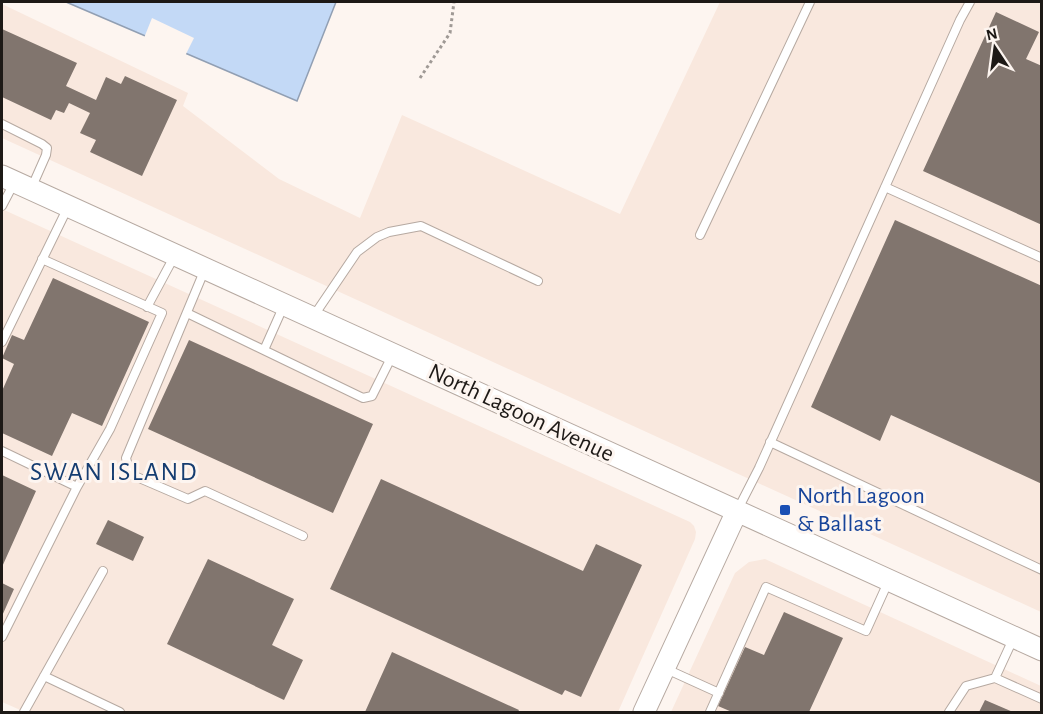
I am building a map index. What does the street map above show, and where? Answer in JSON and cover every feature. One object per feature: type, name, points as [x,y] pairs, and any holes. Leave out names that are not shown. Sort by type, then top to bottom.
[{"type":"street","name":"North Lagoon Avenue","points":[[15,182],[1041,650]]},
{"type":"street","points":[[644,712],[737,511]]},
{"type":"lane","points":[[700,235],[810,2]]},
{"type":"lane","points":[[737,511],[970,2]]},
{"type":"lane","points":[[2,124],[47,148],[46,155],[15,182],[2,206]]},
{"type":"lane","points":[[885,187],[1041,258]]},
{"type":"lane","points":[[2,342],[68,206]]},
{"type":"lane","points":[[313,318],[357,252],[377,237],[389,232],[421,226],[538,281]]},
{"type":"lane","points":[[147,307],[175,255]]},
{"type":"lane","points":[[2,637],[77,487],[110,429],[162,313],[42,259]]},
{"type":"lane","points":[[205,268],[126,458],[130,474],[188,499],[204,490],[303,536]]},
{"type":"lane","points":[[264,350],[284,305]]},
{"type":"lane","points":[[187,313],[363,398],[372,396],[393,354]]},
{"type":"lane","points":[[770,442],[1041,570]]},
{"type":"lane","points":[[2,451],[77,487]]},
{"type":"lane","points":[[24,712],[103,571]]},
{"type":"lane","points":[[710,712],[766,587],[866,631],[889,580]]},
{"type":"lane","points":[[995,678],[1014,637]]},
{"type":"lane","points":[[664,668],[719,693]]},
{"type":"lane","points":[[44,676],[120,712]]},
{"type":"lane","points":[[949,712],[966,686],[995,678],[1041,699]]},
{"type":"path","points":[[420,78],[450,33],[454,2]]},
{"type":"shaded area","points":[[720,2],[1041,2],[1041,612],[2,138],[2,4],[188,93],[183,106],[279,179],[360,218],[402,115],[620,214]]},
{"type":"shaded area","points":[[2,209],[690,522],[696,532],[695,539],[618,712],[25,712],[2,702]]},
{"type":"shaded area","points":[[765,559],[1041,686],[1041,712],[671,712],[735,573],[749,562]]},
{"type":"water","points":[[66,2],[336,2],[297,101]]},
{"type":"pier","points":[[152,18],[194,38],[185,56],[144,38]]},
{"type":"building","points":[[996,12],[1039,32],[1026,59],[1042,66],[1042,225],[923,171]]},
{"type":"building","points":[[2,29],[77,63],[66,86],[96,100],[106,77],[121,84],[125,76],[177,100],[142,176],[90,152],[96,140],[80,133],[90,113],[69,103],[64,113],[56,110],[51,120],[2,97]]},
{"type":"building","points":[[895,220],[1042,286],[1042,484],[891,415],[880,441],[811,407]]},
{"type":"building","points":[[53,278],[149,322],[102,426],[72,413],[52,456],[2,433],[2,391],[14,364],[2,358],[12,335],[24,340]]},
{"type":"building","points":[[189,340],[373,424],[333,513],[148,429]]},
{"type":"building","points":[[2,475],[36,491],[2,567]]},
{"type":"building","points":[[381,479],[583,571],[596,544],[642,565],[581,697],[565,690],[562,695],[330,589]]},
{"type":"building","points":[[108,520],[144,537],[133,561],[96,544]]},
{"type":"building","points":[[208,559],[294,599],[272,645],[303,660],[284,700],[167,644]]},
{"type":"building","points":[[2,583],[14,589],[2,616]]},
{"type":"building","points":[[784,612],[843,638],[809,712],[732,712],[718,706],[745,647],[764,655]]},
{"type":"building","points":[[392,652],[519,710],[518,712],[365,712]]},
{"type":"building","points":[[985,700],[1013,712],[979,712]]},
{"type":"place","name":"North Lagoon & Ballast","points":[[785,510]]},
{"type":"district","name":"SWAN ISLAND","points":[[114,472]]}]
